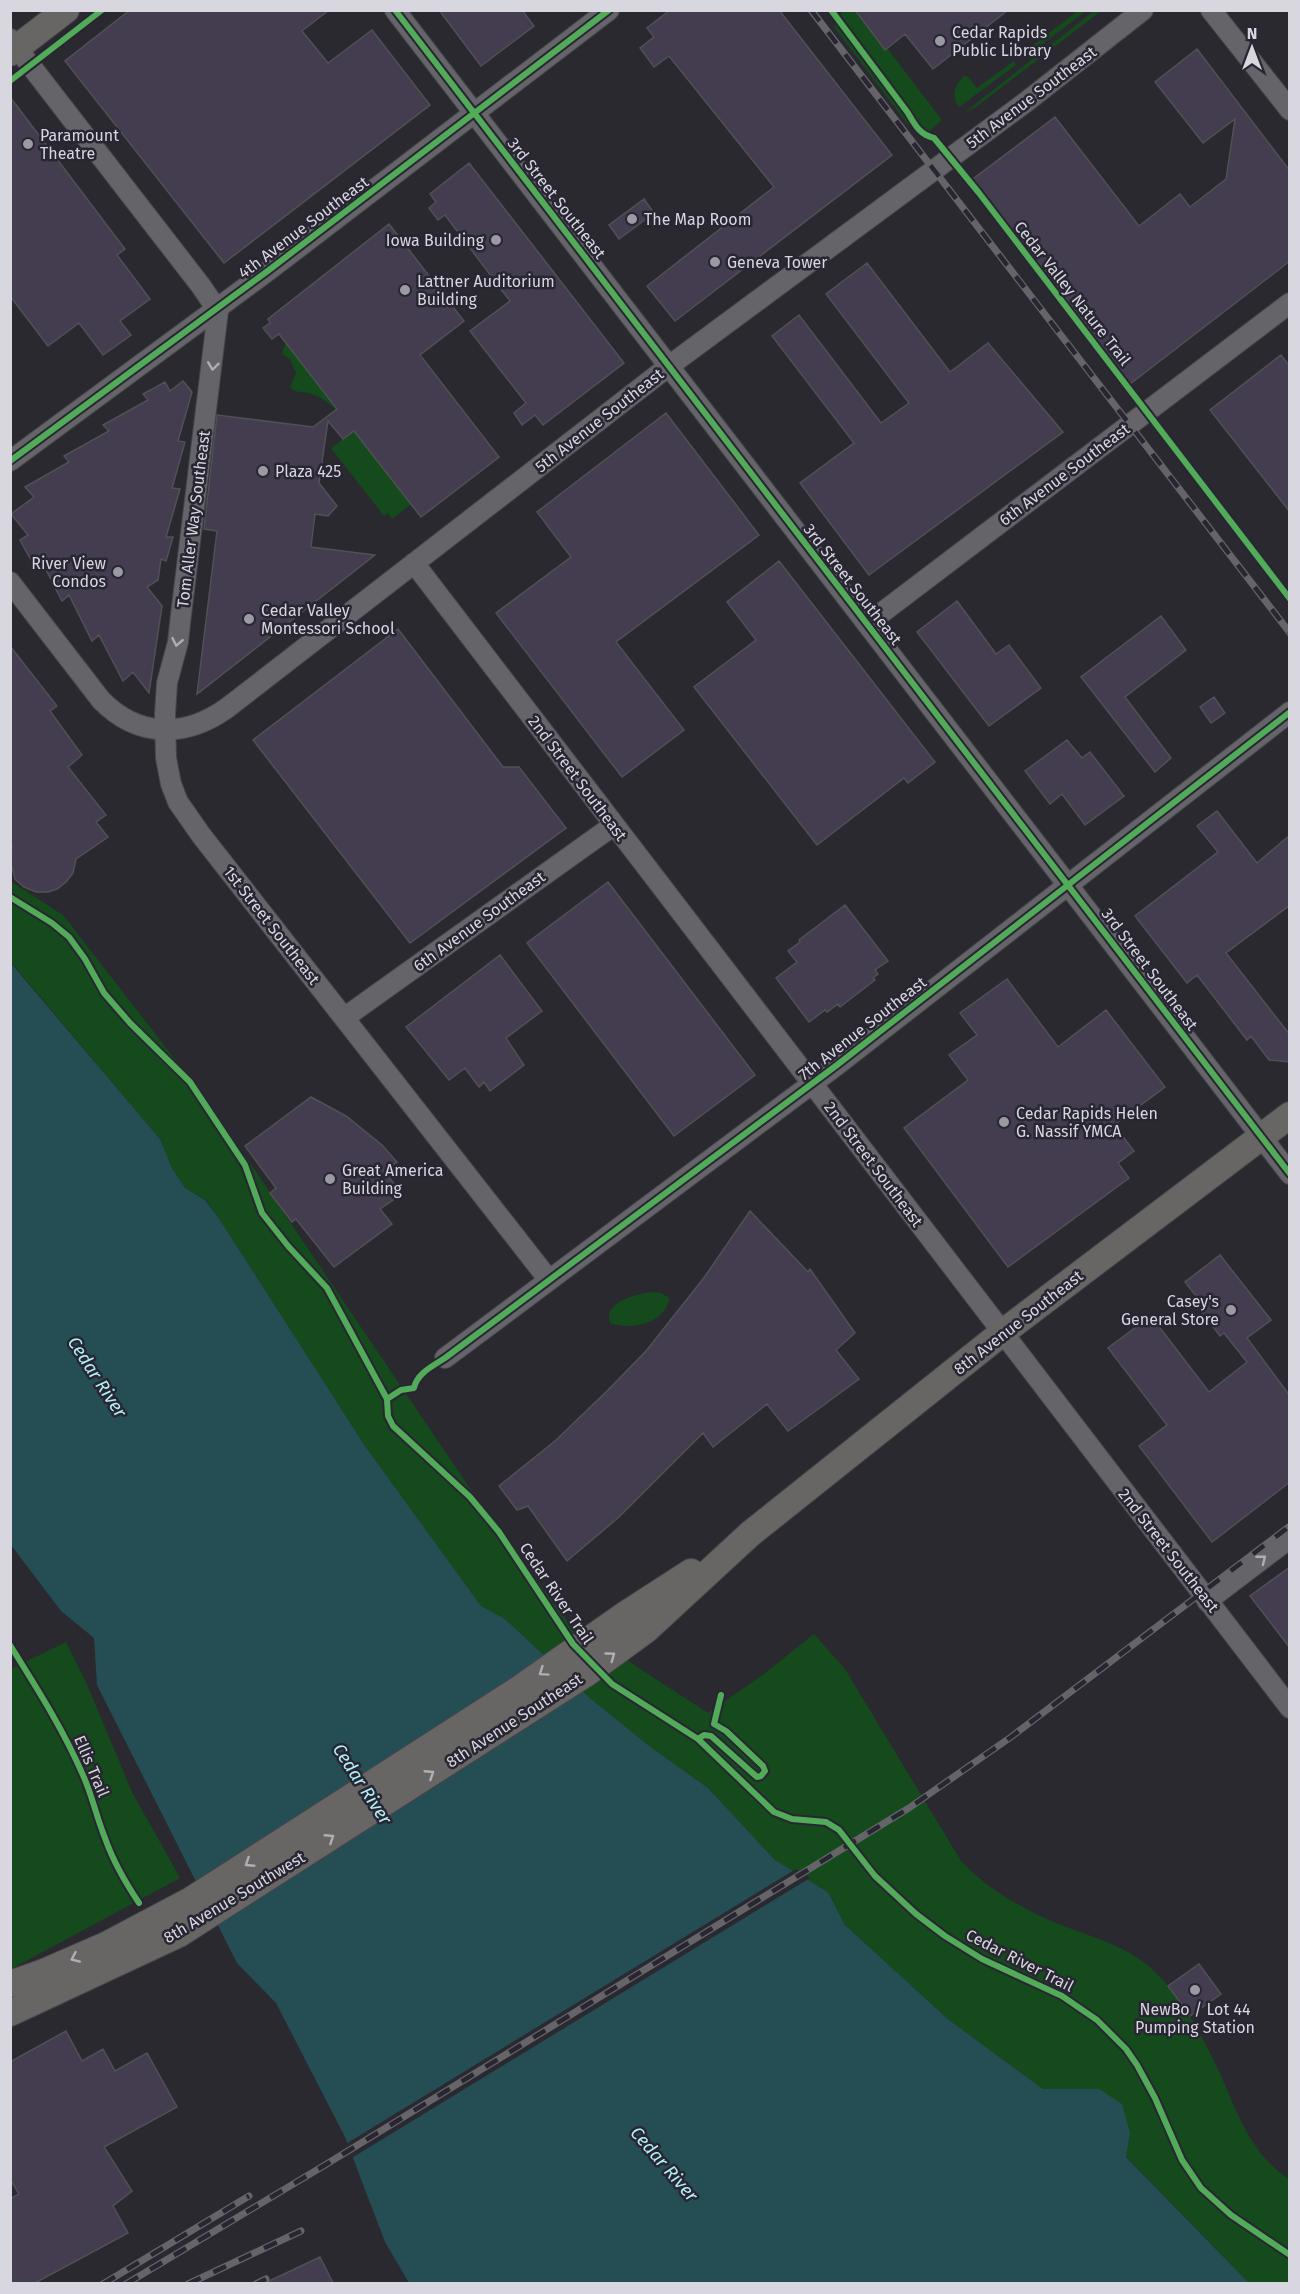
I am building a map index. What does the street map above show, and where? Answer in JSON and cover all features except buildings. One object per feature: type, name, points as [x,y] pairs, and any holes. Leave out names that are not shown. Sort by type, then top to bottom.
[{"type":"main road","points":[[13,46],[66,10]]},
{"type":"main road","name":"8th Avenue Southeast","points":[[375,1795],[587,1673],[646,1630],[750,1534],[1002,1333],[1290,1114]]},
{"type":"main road","name":"8th Avenue Southeast","points":[[375,1795],[626,1614],[750,1534]]},
{"type":"main road","name":"8th Avenue Southwest","points":[[13,2014],[112,1954],[183,1905],[375,1795]]},
{"type":"main road","name":"8th Avenue Southwest","points":[[10,1984],[44,1972],[112,1954]]},
{"type":"street","name":"3rd Street Southeast","points":[[395,10],[1290,1174]]},
{"type":"street","name":"4th Avenue Southeast","points":[[10,461],[217,308],[609,10]]},
{"type":"street","name":"5th Avenue Southeast","points":[[165,729],[192,727],[214,717],[669,366],[1017,108],[1143,10]]},
{"type":"street","points":[[1211,10],[1290,110]]},
{"type":"street","points":[[13,46],[217,308]]},
{"type":"street","name":"6th Avenue Southeast","points":[[867,624],[1290,303]]},
{"type":"street","name":"Tom Aller Way Southeast","points":[[165,729],[167,683],[178,642],[216,342],[217,308]]},
{"type":"street","name":"2nd Street Southeast","points":[[414,563],[1290,1708]]},
{"type":"street","points":[[10,582],[109,708],[128,722],[165,729]]},
{"type":"street","name":"7th Avenue Southeast","points":[[445,1358],[812,1083],[1290,712]]},
{"type":"street","name":"1st Street Southeast","points":[[165,729],[168,774],[178,802],[201,835],[549,1280]]},
{"type":"street","name":"6th Avenue Southeast","points":[[344,1018],[614,825]]},
{"type":"street","points":[[1207,1601],[1290,1538]]},
{"type":"green space","points":[[843,11],[855,11],[884,49],[887,48],[942,120],[927,133],[917,124],[908,125],[834,27]]},
{"type":"green space","points":[[1078,11],[1086,11],[1031,53],[1028,49]]},
{"type":"green space","points":[[1094,11],[1101,11],[976,107],[965,112]]},
{"type":"green space","points":[[1014,61],[1016,65],[959,107],[955,99],[955,91],[964,76],[967,76],[977,88]]},
{"type":"green space","points":[[286,342],[336,410],[320,398],[290,387],[296,373],[290,359],[282,354]]},
{"type":"green space","points":[[354,431],[411,504],[392,519],[388,513],[384,516],[331,448]]},
{"type":"green space","points":[[10,881],[63,915],[215,1111],[475,1496],[568,1622],[708,1713],[764,1674],[814,1634],[845,1669],[961,1861],[971,1871],[993,1889],[1030,1911],[1110,1943],[1135,1956],[1157,1974],[1189,2015],[1252,2141],[1275,2168],[1289,2179],[1289,2283],[1249,2283],[1126,2156],[1130,2133],[1099,2089],[1043,2089],[949,2020],[845,1925],[828,1892],[775,1860],[708,1788],[648,1745],[590,1698],[505,1619],[481,1606],[365,1446],[206,1200],[185,1188],[172,1168],[160,1139],[11,962]]},
{"type":"green space","points":[[661,1293],[669,1298],[662,1314],[637,1325],[610,1323],[611,1309],[616,1304],[639,1294]]},
{"type":"green space","points":[[66,1642],[86,1682],[132,1792],[180,1878],[11,1969],[11,1669]]},
{"type":"water","name":"Cedar River","points":[[10,962],[160,1139],[172,1168],[185,1188],[205,1200],[218,1217],[365,1446],[481,1606],[505,1619],[590,1698],[648,1745],[708,1788],[775,1860],[828,1892],[845,1925],[949,2020],[1043,2089],[1099,2089],[1122,2104],[1130,2133],[1126,2157],[1249,2283],[409,2283],[385,2242],[345,2137],[276,2003],[237,1963],[97,1685],[94,1638],[61,1611],[11,1545]]},
{"type":"pier","points":[[796,1869],[810,1878],[350,2159],[344,2145]]},
{"type":"railway","points":[[811,10],[1290,633]]},
{"type":"railway","points":[[126,2284],[909,1808],[1011,1737],[1290,1526]]},
{"type":"railway","points":[[103,2284],[249,2196]]},
{"type":"railway","points":[[188,2284],[301,2231]]},
{"type":"railway","points":[[256,2284],[266,2279]]},
{"type":"cycle path","points":[[10,81],[102,10]]},
{"type":"cycle path","points":[[395,10],[1290,1174]]},
{"type":"cycle path","points":[[10,461],[269,270],[609,10]]},
{"type":"cycle path","name":"Cedar Valley Nature Trail","points":[[831,10],[918,129],[934,138],[979,193],[1290,599]]},
{"type":"cycle path","points":[[387,1399],[401,1390],[414,1388],[418,1378],[426,1370],[837,1065],[1290,712]]},
{"type":"cycle path","name":"Cedar River Trail","points":[[10,897],[52,923],[69,937],[85,959],[104,993],[130,1023],[190,1082],[245,1165],[262,1213],[288,1246],[327,1288],[387,1399],[388,1416],[393,1426],[470,1497],[499,1532],[573,1644],[612,1684],[698,1739],[774,1812],[792,1819],[826,1822],[839,1830],[875,1876],[916,1914],[945,1936],[982,1959],[1062,1996],[1097,2020],[1126,2049],[1137,2065],[1155,2098],[1182,2160],[1201,2188],[1231,2215],[1290,2255]]},
{"type":"cycle path","name":"Ellis Trail","points":[[10,1645],[66,1739],[89,1789],[112,1855],[139,1903]]},
{"type":"cycle path","points":[[698,1739],[704,1735],[711,1736],[757,1777],[765,1771],[763,1766],[726,1731],[714,1724],[721,1695]]},
{"type":"place","name":"Cedar Rapids Public Library","points":[[940,41]]},
{"type":"place","name":"Paramount Theatre","points":[[28,144]]},
{"type":"place","name":"The Map Room","points":[[632,219]]},
{"type":"place","name":"Iowa Building","points":[[496,240]]},
{"type":"place","name":"Geneva Tower","points":[[715,262]]},
{"type":"place","name":"Lattner Auditorium Building","points":[[405,290]]},
{"type":"place","name":"Plaza 425","points":[[263,471]]},
{"type":"place","name":"River View Condos","points":[[118,572]]},
{"type":"place","name":"Cedar Valley Montessori School","points":[[249,619]]},
{"type":"place","name":"Cedar Rapids Helen G. Nassif YMCA","points":[[1004,1122]]},
{"type":"place","name":"Great America Building","points":[[330,1179]]},
{"type":"place","name":"Casey's General Store","points":[[1231,1310]]},
{"type":"place","name":"NewBo / Lot 44 Pumping Station","points":[[1195,1990]]}]
